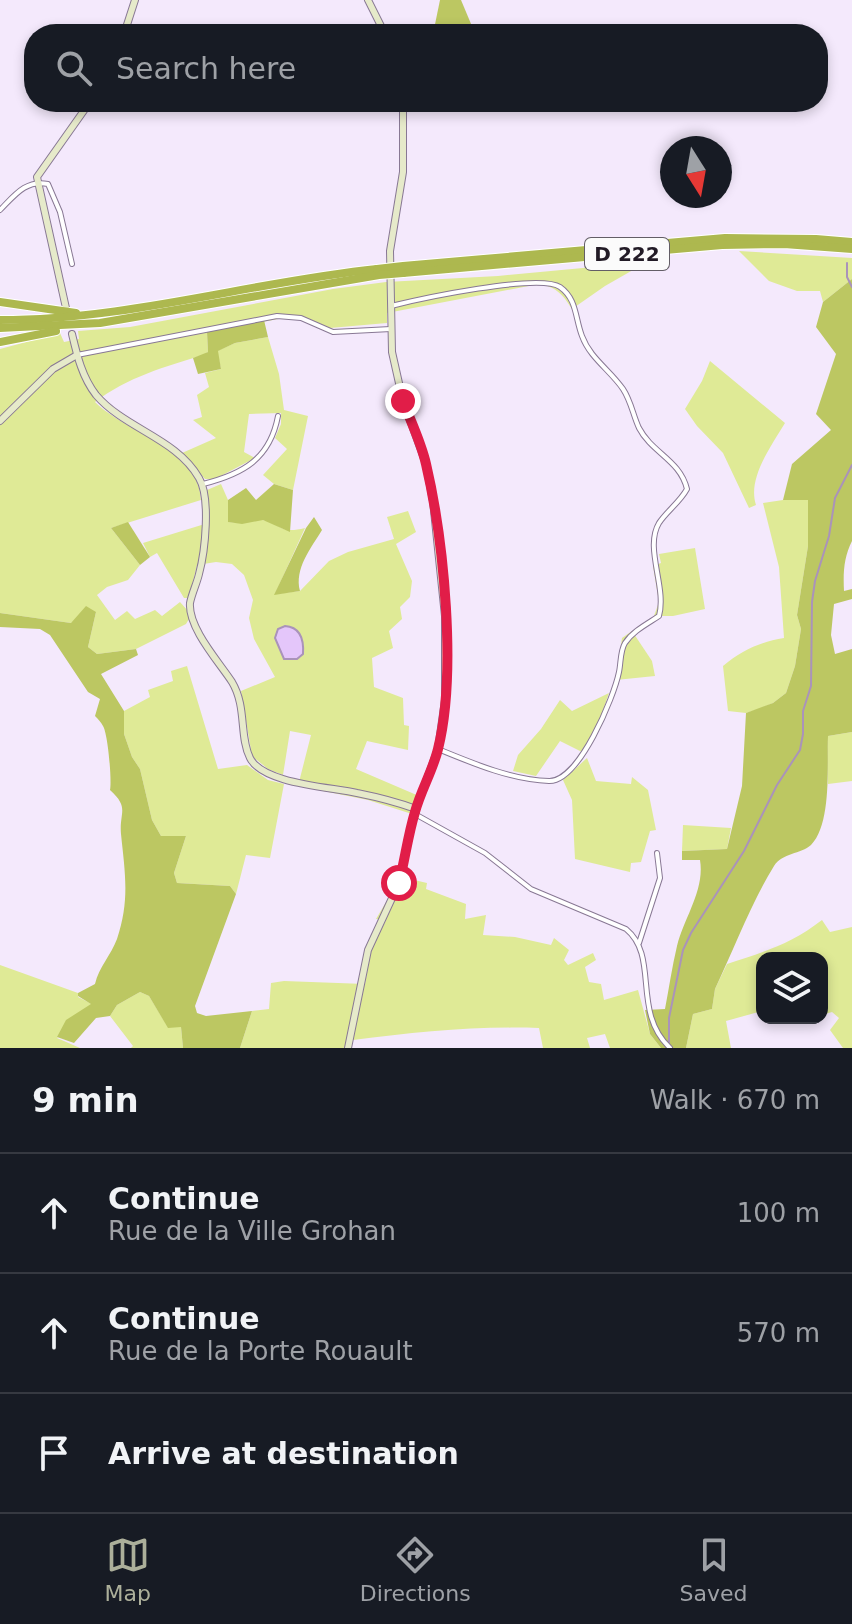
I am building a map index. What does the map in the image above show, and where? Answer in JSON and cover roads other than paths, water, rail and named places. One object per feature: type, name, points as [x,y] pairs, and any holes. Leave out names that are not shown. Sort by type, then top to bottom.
[{"type":"highway","name":"D 222","points":[[403,270],[725,238],[852,242]]},
{"type":"highway","name":"D 222","points":[[0,320],[112,313],[378,272],[722,245],[784,244],[852,249]]},
{"type":"highway","name":"D 222","points":[[0,328],[100,323],[378,272]]},
{"type":"highway","points":[[2,302],[60,312],[112,313]]},
{"type":"highway","points":[[2,342],[87,328],[100,323]]},
{"type":"street","points":[[127,24],[135,0]]},
{"type":"street","points":[[368,0],[380,24]]},
{"type":"street","points":[[66,308],[36,183],[45,162],[82,112]]},
{"type":"street","points":[[348,1048],[368,950],[399,883],[415,812],[438,749],[443,720],[446,654],[440,557],[426,464],[396,377],[391,329],[390,251],[403,172],[403,112]]},
{"type":"street","points":[[0,210],[25,187],[45,183],[51,188],[60,212],[72,264]]},
{"type":"street","points":[[391,306],[508,285],[537,282],[559,287],[574,302],[582,337],[595,359],[622,388],[645,439],[671,460],[684,476],[687,489],[659,524],[653,539],[663,603],[659,616],[635,632],[623,645],[619,675],[605,716],[574,765],[560,779],[550,782],[507,773],[438,749]]},
{"type":"street","points":[[0,421],[53,369],[77,355],[277,316],[301,318],[333,332],[391,329]]},
{"type":"street","points":[[72,334],[90,387],[104,403],[172,448],[191,466],[203,484],[204,552],[190,603],[193,622],[237,691],[248,755],[253,763],[276,777],[357,793],[415,812],[485,853],[531,889],[626,929],[639,943]]},
{"type":"street","points":[[203,484],[238,471],[263,455],[276,431],[278,416]]},
{"type":"street","points":[[657,853],[660,878],[639,943],[652,1023],[670,1048]]},
{"type":"waterway","points":[[847,263],[847,277],[852,287]]},
{"type":"waterway","points":[[669,1042],[669,1018],[683,950],[744,851],[777,785],[800,750],[803,711],[811,686],[815,581],[829,536],[835,498],[852,465]]}]
